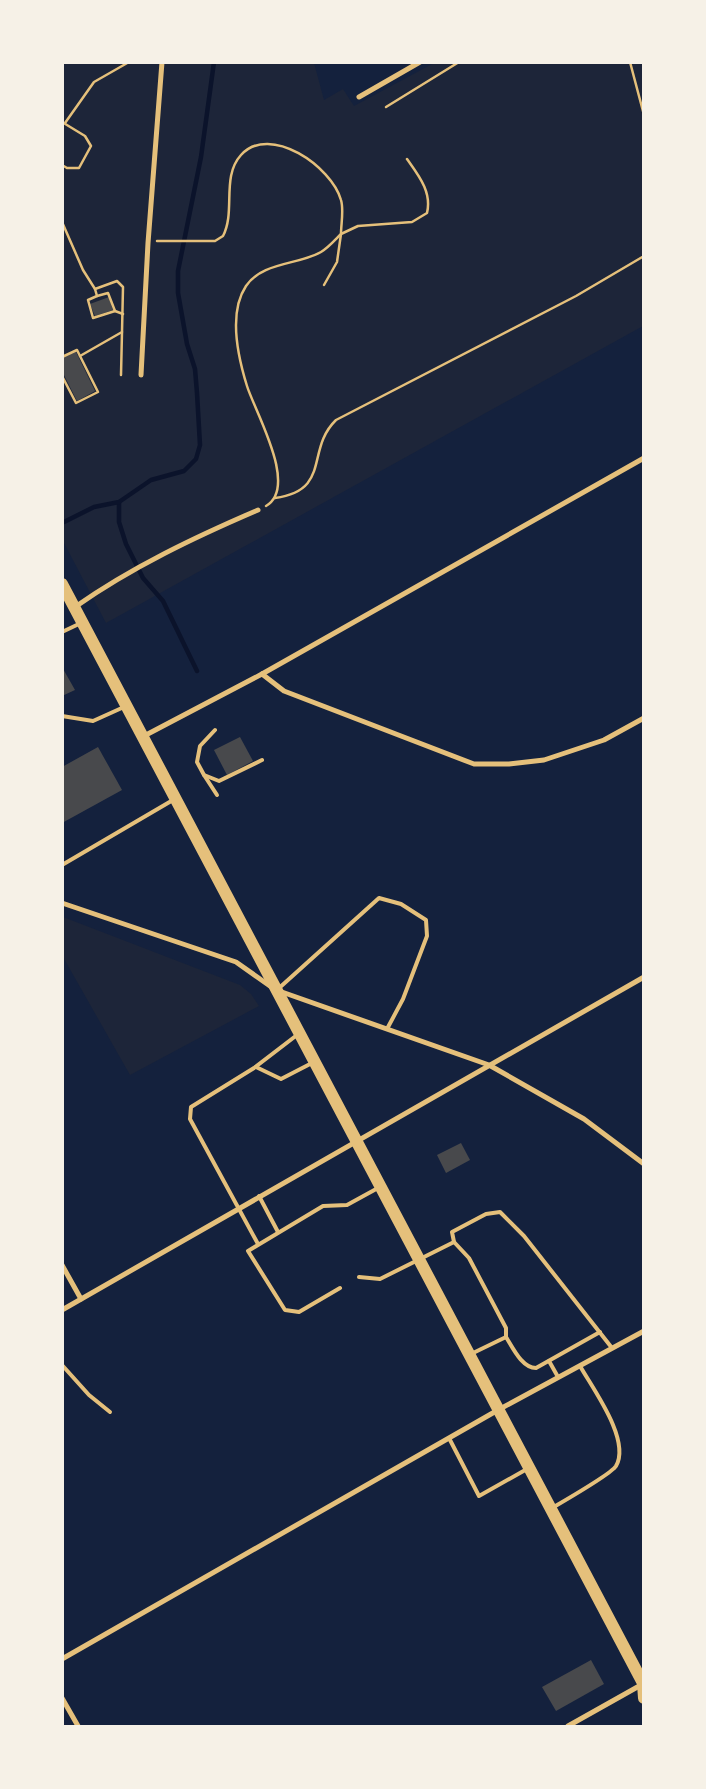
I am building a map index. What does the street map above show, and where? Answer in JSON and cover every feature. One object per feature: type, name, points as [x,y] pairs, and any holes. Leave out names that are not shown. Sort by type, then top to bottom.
[{"type":"main road","points":[[62,584],[128,704],[276,990],[643,1684],[644,1698]]},
{"type":"street","points":[[141,375],[148,243],[162,62]]},
{"type":"street","points":[[359,97],[420,62]]},
{"type":"street","points":[[144,736],[262,674],[644,458]]},
{"type":"street","points":[[75,607],[132,570],[258,510]]},
{"type":"street","points":[[262,674],[284,691],[474,764],[509,764],[537,761],[604,740],[644,718]]},
{"type":"street","points":[[62,903],[236,962],[276,990],[489,1065],[584,1118],[644,1164]]},
{"type":"street","points":[[62,1310],[258,1196],[644,977]]},
{"type":"street","points":[[62,1265],[81,1299]]},
{"type":"street","points":[[62,1659],[498,1410],[644,1331]]},
{"type":"street","points":[[568,1726],[643,1684]]},
{"type":"street","points":[[62,1698],[78,1726]]},
{"type":"lane","points":[[62,632],[83,622]]},
{"type":"lane","points":[[62,716],[93,721],[128,704]]},
{"type":"lane","points":[[215,730],[200,746],[197,762],[217,795]]},
{"type":"lane","points":[[204,775],[219,782],[262,760]]},
{"type":"lane","points":[[62,864],[177,798]]},
{"type":"lane","points":[[276,990],[379,898],[401,904],[426,920],[427,936],[403,999],[387,1029]]},
{"type":"lane","points":[[258,1244],[190,1119],[191,1107],[256,1067],[299,1033]]},
{"type":"lane","points":[[256,1067],[281,1078],[314,1062]]},
{"type":"lane","points":[[340,1288],[299,1312],[285,1310],[248,1250],[323,1206],[347,1205],[380,1186]]},
{"type":"lane","points":[[258,1196],[278,1232]]},
{"type":"lane","points":[[600,1332],[536,1368],[530,1368],[506,1337],[506,1328],[469,1258],[454,1242],[452,1232],[486,1214],[500,1212],[524,1236],[600,1332],[612,1348]]},
{"type":"lane","points":[[359,1277],[380,1279],[454,1242]]},
{"type":"lane","points":[[469,1354],[506,1337]]},
{"type":"lane","points":[[549,1361],[558,1377]]},
{"type":"lane","points":[[62,1365],[89,1396],[110,1412]]},
{"type":"lane","points":[[550,1509],[616,1467],[621,1451],[617,1433],[580,1366]]},
{"type":"lane","points":[[449,1438],[479,1496],[529,1468]]},
{"type":"path","points":[[62,166],[79,168],[91,146],[85,136],[64,123],[94,82],[129,62]]},
{"type":"path","points":[[386,107],[459,62]]},
{"type":"path","points":[[630,62],[644,115]]},
{"type":"path","points":[[163,240],[219,240],[226,231],[230,201],[231,170],[234,164],[245,151],[262,145],[273,145],[291,149],[308,158],[321,170],[342,200],[338,262],[324,285]]},
{"type":"path","points":[[275,498],[278,481],[276,458],[241,367],[237,324],[239,298],[250,280],[281,264],[322,252],[341,234],[358,226],[412,222],[427,213],[429,202],[423,182],[407,159]]},
{"type":"path","points":[[62,222],[83,270],[95,289],[97,296]]},
{"type":"path","points":[[258,510],[275,498],[294,494],[311,480],[322,440],[336,420],[576,296],[644,256]]},
{"type":"path","points":[[95,289],[117,281],[122,284],[121,375]]},
{"type":"path","points":[[114,311],[108,293],[88,300],[93,318],[114,311],[123,314]]},
{"type":"path","points":[[80,356],[122,332]]},
{"type":"path","points":[[62,356],[77,350],[98,392],[76,403],[62,376]]},
{"type":"shaded area","points":[[63,63],[314,63],[324,100],[343,89],[354,106],[434,63],[643,63],[643,326],[106,623],[63,541]]},
{"type":"shaded area","points":[[63,917],[240,985],[251,994],[259,1006],[130,1075],[63,957]]},
{"type":"building","points":[[109,297],[113,310],[95,316],[90,304]]},
{"type":"building","points":[[76,352],[95,391],[77,401],[62,371],[62,358]]},
{"type":"building","points":[[62,667],[75,690],[62,696]]},
{"type":"building","points":[[240,737],[253,761],[227,775],[214,750]]},
{"type":"building","points":[[98,747],[122,790],[62,823],[62,767]]},
{"type":"building","points":[[461,1143],[470,1160],[446,1173],[437,1155]]},
{"type":"building","points":[[591,1660],[604,1684],[556,1711],[542,1687]]},
{"type":"waterway","points":[[64,522],[94,507],[119,502],[151,480],[184,471],[196,459],[200,445],[195,369],[187,344],[178,293],[178,271],[201,157],[214,62]]},
{"type":"waterway","points":[[119,502],[119,522],[126,544],[143,578],[163,601],[197,671]]}]
